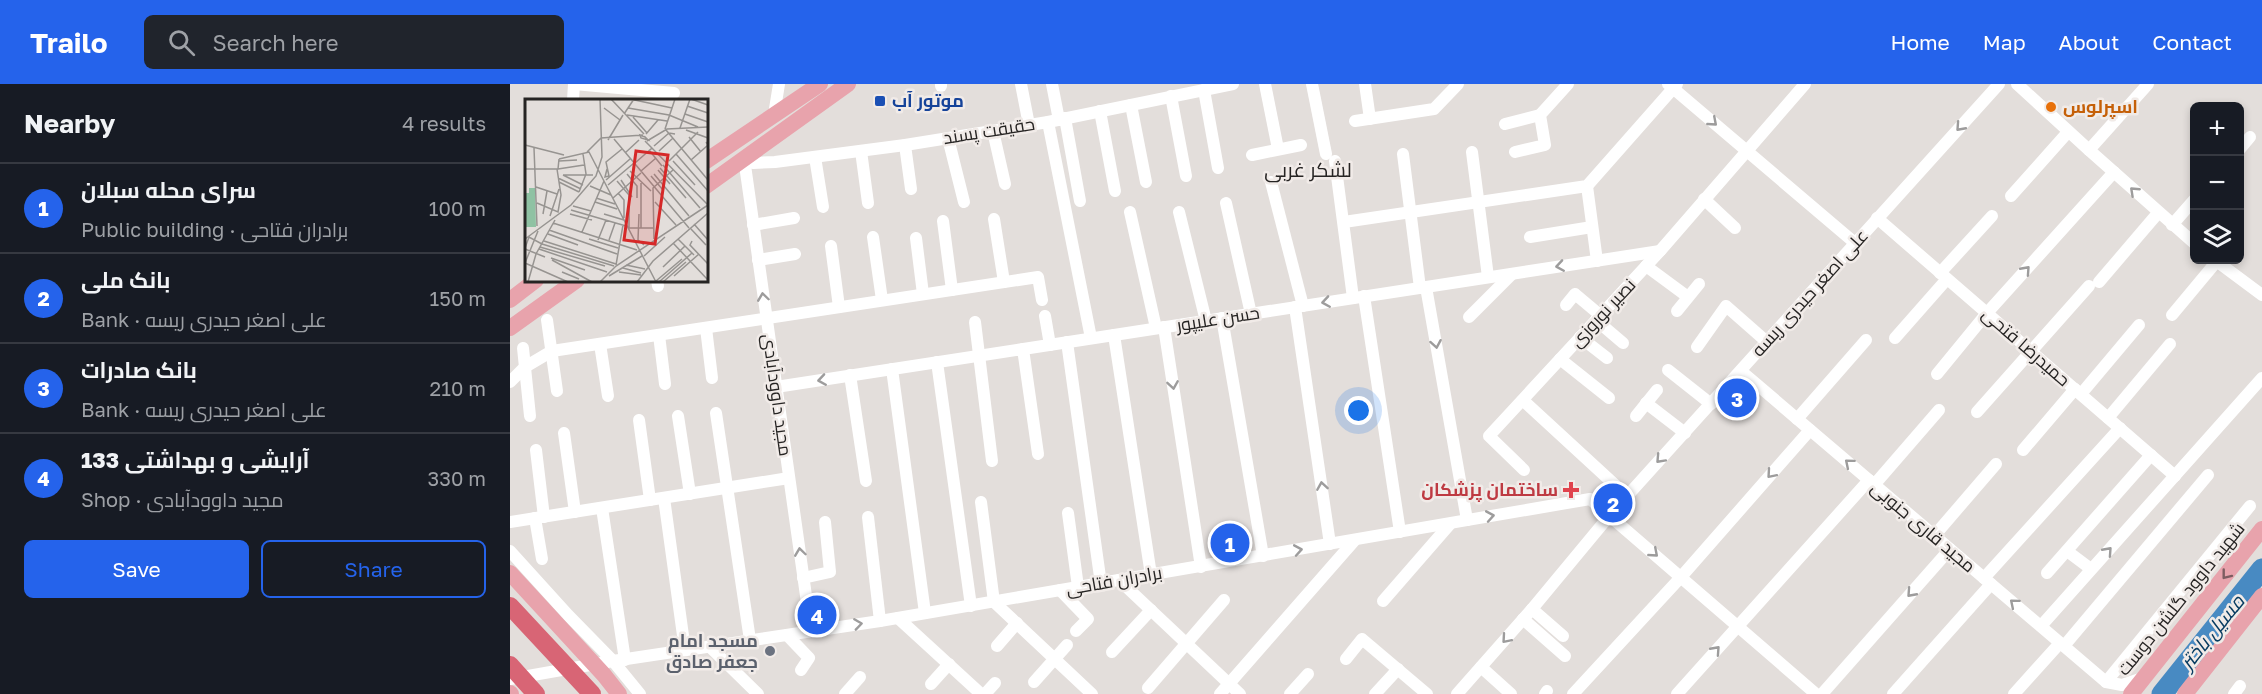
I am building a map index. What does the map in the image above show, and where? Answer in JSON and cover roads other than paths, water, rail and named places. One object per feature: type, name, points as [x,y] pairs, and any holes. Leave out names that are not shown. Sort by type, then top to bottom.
[{"type":"highway","points":[[510,606],[592,694]]},
{"type":"highway","points":[[510,664],[536,694]]},
{"type":"main road","points":[[708,160],[820,84]]},
{"type":"main road","points":[[708,185],[848,84]]},
{"type":"main road","points":[[774,115],[782,131]]},
{"type":"main road","points":[[510,300],[533,282]]},
{"type":"main road","points":[[516,343],[575,282]]},
{"type":"main road","points":[[510,328],[540,316]]},
{"type":"main road","name":"شهید داوود گلشن دوست","points":[[2131,694],[2262,529]]},
{"type":"main road","points":[[510,573],[619,694]]},
{"type":"main road","points":[[2185,694],[2262,596]]},
{"type":"street","points":[[573,99],[574,84],[674,92]]},
{"type":"street","points":[[774,115],[779,84]]},
{"type":"street","points":[[1021,84],[1029,125]]},
{"type":"street","points":[[1052,84],[1091,338]]},
{"type":"street","name":"حقیقت پسند","points":[[744,158],[753,162],[764,162],[905,145],[1057,120],[1233,84]]},
{"type":"street","points":[[1265,84],[1278,149]]},
{"type":"street","points":[[1311,84],[1331,158],[1344,222],[1400,532]]},
{"type":"street","points":[[1365,84],[1370,119]]},
{"type":"street","points":[[1356,121],[1434,108],[1458,84]]},
{"type":"street","points":[[1505,124],[1540,116],[1568,84]]},
{"type":"street","name":"نصیر نوروزی","points":[[1524,470],[1489,436],[1660,251],[1805,84]]},
{"type":"street","name":"علی اصغر حیدری ریسه","points":[[1457,694],[1610,515],[1999,84]]},
{"type":"street","points":[[2017,84],[2190,240]]},
{"type":"street","points":[[2088,150],[2148,84]]},
{"type":"street","points":[[1344,222],[1587,186],[1673,85],[1746,151],[1855,243]]},
{"type":"street","points":[[1204,90],[1218,168]]},
{"type":"street","points":[[1171,96],[1186,176]]},
{"type":"street","points":[[1131,105],[1146,182]]},
{"type":"street","points":[[1100,111],[1115,191]]},
{"type":"street","points":[[1515,152],[1545,145],[1540,116]]},
{"type":"street","points":[[1057,120],[1080,201]]},
{"type":"street","points":[[993,131],[1005,184]]},
{"type":"street","points":[[2011,195],[2068,132]]},
{"type":"street","points":[[2244,144],[2250,137]]},
{"type":"street","points":[[948,138],[964,202]]},
{"type":"street","points":[[905,145],[911,189]]},
{"type":"street","points":[[1252,154],[1301,145]]},
{"type":"street","points":[[861,151],[868,203]]},
{"type":"street","points":[[1472,152],[1488,277]]},
{"type":"street","points":[[1403,154],[1409,212],[1467,520]]},
{"type":"street","points":[[815,157],[824,207]]},
{"type":"street","name":"مجید داوودآبادی","points":[[744,158],[811,631]]},
{"type":"street","points":[[1937,374],[1987,313],[2114,172]]},
{"type":"street","points":[[1271,182],[1299,306],[1330,544]]},
{"type":"street","points":[[1587,186],[1597,261]]},
{"type":"street","points":[[1704,199],[1735,228]]},
{"type":"street","points":[[1226,203],[1251,314]]},
{"type":"street","points":[[2172,225],[2190,205]]},
{"type":"street","points":[[1130,212],[1160,328],[1201,567]]},
{"type":"street","points":[[1179,212],[1206,321]]},
{"type":"street","points":[[1977,412],[2158,213]]},
{"type":"street","points":[[1895,338],[1992,216]]},
{"type":"street","points":[[753,225],[794,218]]},
{"type":"street","name":"حمیدرضا فتحی","points":[[1877,218],[2175,476]]},
{"type":"street","points":[[994,219],[1004,282]]},
{"type":"street","points":[[943,221],[952,290]]},
{"type":"street","points":[[1530,237],[1592,227]]},
{"type":"street","points":[[873,237],[882,300]]},
{"type":"street","points":[[916,238],[923,294]]},
{"type":"street","points":[[831,246],[839,307]]},
{"type":"street","name":"حسن علیپور","points":[[776,387],[1660,251]]},
{"type":"street","points":[[758,260],[795,254]]},
{"type":"street","points":[[2172,315],[2213,264]]},
{"type":"street","points":[[2221,264],[2262,295]]},
{"type":"street","points":[[1646,266],[1688,297]]},
{"type":"street","points":[[1469,317],[1512,274]]},
{"type":"street","points":[[510,382],[525,367],[552,351],[882,300],[1038,277],[1042,300]]},
{"type":"street","points":[[1677,311],[1699,284]]},
{"type":"street","points":[[1566,305],[1575,294],[1623,343]]},
{"type":"street","points":[[1697,347],[1726,306],[1767,342]]},
{"type":"street","points":[[540,316],[552,351],[557,391]]},
{"type":"street","points":[[1045,316],[1050,345]]},
{"type":"street","points":[[1222,318],[1263,556]]},
{"type":"street","points":[[975,322],[992,461]]},
{"type":"street","points":[[2023,450],[2139,325]]},
{"type":"street","points":[[706,328],[712,378]]},
{"type":"street","points":[[659,335],[665,384]]},
{"type":"street","points":[[1114,335],[1151,575]]},
{"type":"street","points":[[1580,337],[1607,358]]},
{"type":"street","points":[[1797,419],[1866,339]]},
{"type":"street","points":[[1067,342],[1101,584]]},
{"type":"street","points":[[516,343],[525,367],[530,416]]},
{"type":"street","points":[[600,344],[608,396]]},
{"type":"street","points":[[2108,418],[2170,344]]},
{"type":"street","points":[[1023,349],[1038,453]]},
{"type":"street","points":[[1560,359],[1609,398]]},
{"type":"street","points":[[936,362],[971,606]]},
{"type":"street","points":[[892,369],[925,613]]},
{"type":"street","points":[[1668,370],[1711,404]]},
{"type":"street","name":"مجید قاری جنوبی","points":[[1741,372],[2106,682]]},
{"type":"street","points":[[850,375],[866,481]]},
{"type":"street","points":[[2041,626],[2262,378]]},
{"type":"street","points":[[1636,416],[1657,390]]},
{"type":"street","points":[[1646,403],[1684,433]]},
{"type":"street","points":[[1527,404],[1627,496]]},
{"type":"street","points":[[1677,694],[1939,410]]},
{"type":"street","points":[[716,413],[750,640]]},
{"type":"street","points":[[678,416],[690,494]]},
{"type":"street","points":[[639,420],[650,500]]},
{"type":"street","points":[[1893,694],[1987,581],[2120,428]]},
{"type":"street","points":[[1573,694],[1681,577],[1810,430]]},
{"type":"street","points":[[564,434],[575,512]]},
{"type":"street","points":[[536,450],[542,559]]},
{"type":"street","points":[[2047,573],[2151,455]]},
{"type":"street","points":[[1934,536],[1996,464]]},
{"type":"street","points":[[2014,694],[2062,644],[2208,475]]},
{"type":"street","points":[[510,522],[789,478]]},
{"type":"street","points":[[664,498],[685,650]]},
{"type":"street","name":"برادران فتاحی","points":[[510,679],[971,606],[1590,499],[1816,694]]},
{"type":"street","points":[[981,502],[994,602],[1092,694]]},
{"type":"street","points":[[2145,677],[2122,685],[2106,682],[2250,507]]},
{"type":"street","points":[[602,508],[614,661]]},
{"type":"street","points":[[1068,513],[1078,587]]},
{"type":"street","points":[[868,517],[880,621]]},
{"type":"street","points":[[803,578],[830,572],[825,522]]},
{"type":"street","points":[[1383,601],[1450,524]]},
{"type":"street","points":[[1220,694],[1354,541]]},
{"type":"street","points":[[1822,694],[1950,549]]},
{"type":"street","points":[[510,551],[568,615],[614,661],[640,694]]},
{"type":"street","points":[[2067,551],[2091,569]]},
{"type":"street","points":[[1119,580],[1240,694]]},
{"type":"street","points":[[1060,590],[1088,619],[1076,631]]},
{"type":"street","points":[[1148,688],[1224,600]]},
{"type":"street","points":[[1532,609],[1563,636]]},
{"type":"street","points":[[1112,652],[1150,610]]},
{"type":"street","points":[[898,618],[983,694],[995,683]]},
{"type":"street","points":[[1523,619],[1565,656]]},
{"type":"street","points":[[997,646],[1017,623]]},
{"type":"street","points":[[787,635],[809,658],[801,669]]},
{"type":"street","points":[[1346,659],[1362,639],[1427,694]]},
{"type":"street","points":[[1034,682],[1067,645]]},
{"type":"street","points":[[710,647],[758,694]]},
{"type":"street","points":[[931,684],[949,664]]},
{"type":"street","points":[[1480,667],[1511,694]]},
{"type":"street","points":[[1375,694],[1398,669]]},
{"type":"street","points":[[1290,694],[1308,674]]},
{"type":"street","points":[[845,694],[860,677]]},
{"type":"waterway","name":"مسیل باختر","points":[[2162,694],[2262,569]]},
{"type":"place","name":"موتور آب","points":[[880,101]]},
{"type":"place","name":"اسپرلوس","points":[[2051,107]]},
{"type":"place","name":"بانک صادرات","points":[[1737,398]]},
{"type":"place","name":"ساختمان پزشکان","points":[[1571,490]]},
{"type":"place","name":"بانک ملی","points":[[1613,503]]},
{"type":"place","name":"سرای محله سبلان","points":[[1230,543]]},
{"type":"place","name":"آرایشی و بهداشتی 133","points":[[817,615]]},
{"type":"place","name":"مسجد امام جعفر صادق","points":[[770,651]]},
{"type":"district","name":"لشکر غربی","points":[[1308,170]]}]
